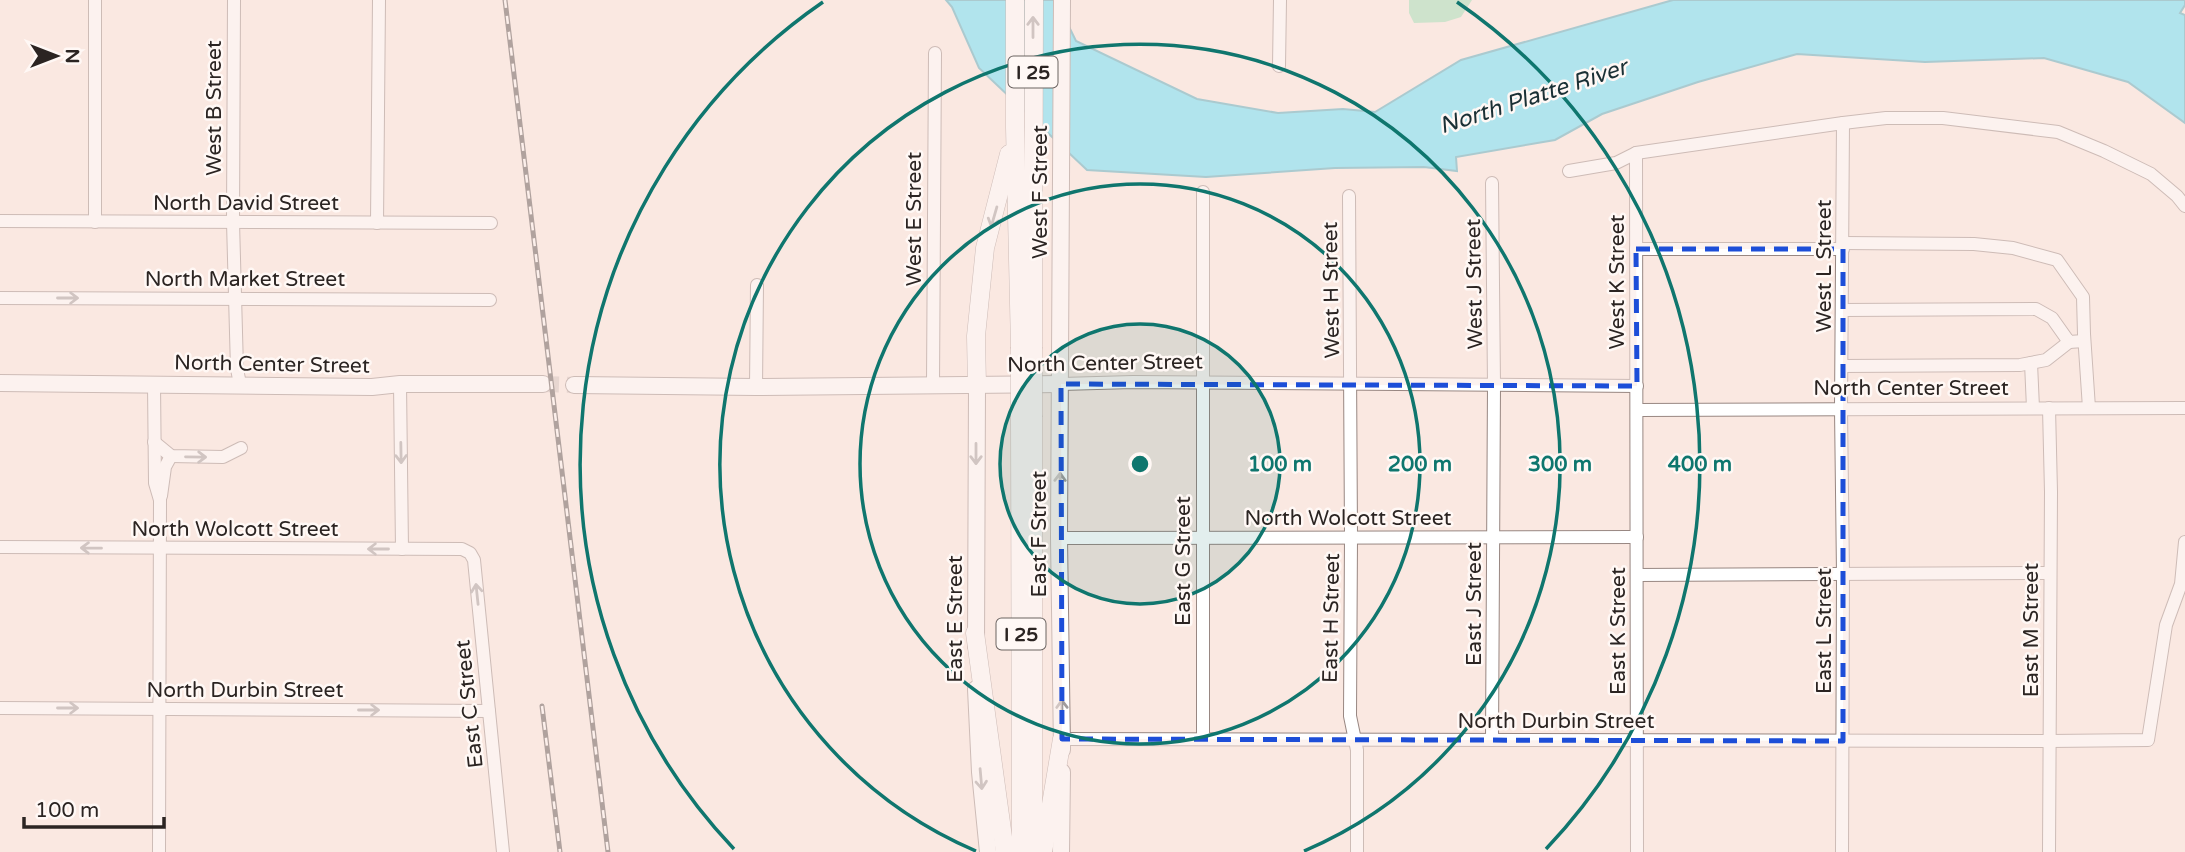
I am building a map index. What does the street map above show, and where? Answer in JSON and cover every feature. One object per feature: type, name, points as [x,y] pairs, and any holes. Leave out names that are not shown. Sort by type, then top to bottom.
[{"type":"highway","name":"I 25","points":[[1016,0],[1016,127],[1026,347]]},
{"type":"highway","name":"I 25","points":[[1021,852],[1026,347],[1033,144],[1034,0]]},
{"type":"highway","points":[[977,386],[976,336],[985,248],[1016,127]]},
{"type":"highway","name":"I 25","points":[[1026,417],[1033,852]]},
{"type":"highway","points":[[975,633],[1005,852]]},
{"type":"highway","points":[[1043,852],[1062,739]]},
{"type":"main road","name":"West F Street","points":[[1062,0],[1062,384]]},
{"type":"main road","name":"North Center Street","points":[[0,383],[372,387],[400,384],[543,384]]},
{"type":"main road","name":"North Center Street","points":[[574,385],[755,387],[1062,384]]},
{"type":"main road","name":"East F Street","points":[[1062,384],[1059,538],[1062,852]]},
{"type":"main road","name":"East E Street","points":[[977,386],[975,633],[978,746],[988,852]]},
{"type":"street","points":[[95,0],[95,222]]},
{"type":"street","name":"West B Street","points":[[234,0],[234,298],[240,384]]},
{"type":"street","points":[[377,223],[379,0]]},
{"type":"street","points":[[1279,66],[1280,0]]},
{"type":"street","name":"West E Street","points":[[933,385],[934,53]]},
{"type":"street","points":[[1569,171],[1616,163],[1636,153],[1843,123],[1886,118],[1942,118],[2058,132],[2104,150],[2151,174],[2185,206]]},
{"type":"street","name":"West L Street","points":[[1841,409],[1843,123]]},
{"type":"street","name":"West K Street","points":[[1636,153],[1637,410]]},
{"type":"street","name":"West J Street","points":[[1492,183],[1494,385]]},
{"type":"street","name":"East G Street","points":[[1203,192],[1203,739]]},
{"type":"street","name":"West H Street","points":[[1349,196],[1351,384]]},
{"type":"street","name":"North David Street","points":[[0,221],[491,223]]},
{"type":"street","points":[[1636,249],[1973,244],[2013,248],[2057,260],[2084,297],[2089,408]]},
{"type":"street","points":[[755,387],[757,285]]},
{"type":"street","name":"North Market Street","points":[[0,298],[490,300]]},
{"type":"street","points":[[1843,310],[2036,309],[2052,318],[2069,342]]},
{"type":"street","points":[[1842,366],[2020,365],[2046,360],[2069,342],[2084,341]]},
{"type":"street","points":[[2031,363],[2033,408]]},
{"type":"street","points":[[154,384],[155,484],[160,500]]},
{"type":"street","points":[[400,384],[402,549]]},
{"type":"street","name":"North Center Street","points":[[1062,384],[1637,386]]},
{"type":"street","name":"East H Street","points":[[1351,384],[1350,716],[1357,750],[1357,852]]},
{"type":"street","name":"East J Street","points":[[1492,740],[1494,385]]},
{"type":"street","name":"East M Street","points":[[2049,408],[2049,852]]},
{"type":"street","name":"North Center Street","points":[[1637,410],[2185,408]]},
{"type":"street","name":"East L Street","points":[[1841,409],[1842,852]]},
{"type":"street","name":"East K Street","points":[[1637,410],[1637,852]]},
{"type":"street","points":[[154,442],[171,456],[223,457],[241,448]]},
{"type":"street","points":[[159,852],[160,500],[165,467],[171,456]]},
{"type":"street","name":"North Wolcott Street","points":[[1059,538],[1637,537]]},
{"type":"street","name":"North Durbin Street","points":[[1062,739],[2148,740],[2166,625],[2181,584],[2185,542]]},
{"type":"street","name":"North Wolcott Street","points":[[0,547],[462,549],[470,553]]},
{"type":"street","name":"East C Street","points":[[470,553],[474,560],[503,852]]},
{"type":"street","points":[[1637,575],[2050,573]]},
{"type":"street","name":"North Durbin Street","points":[[0,708],[489,711]]},
{"type":"highlighted area","points":[[1636,249],[1843,249],[1843,741],[1062,739],[1061,384],[1637,386]]},
{"type":"green space","points":[[1409,0],[1472,0],[1461,17],[1445,22],[1414,23],[1409,13]]},
{"type":"water","name":"North Platte River","points":[[946,0],[1056,0],[1076,41],[1197,99],[1278,113],[1343,109],[1375,112],[1461,60],[1673,0],[2185,0],[2180,13],[2185,15],[2185,123],[2128,82],[2044,58],[1925,62],[1797,54],[1698,82],[1602,114],[1555,140],[1456,157],[1457,171],[1424,167],[1335,168],[1206,177],[1087,170],[979,68],[952,7]]},
{"type":"tunnel","points":[[543,384],[574,385]]},
{"type":"railway","points":[[505,0],[608,852]]},
{"type":"railway","points":[[542,706],[560,852]]}]
